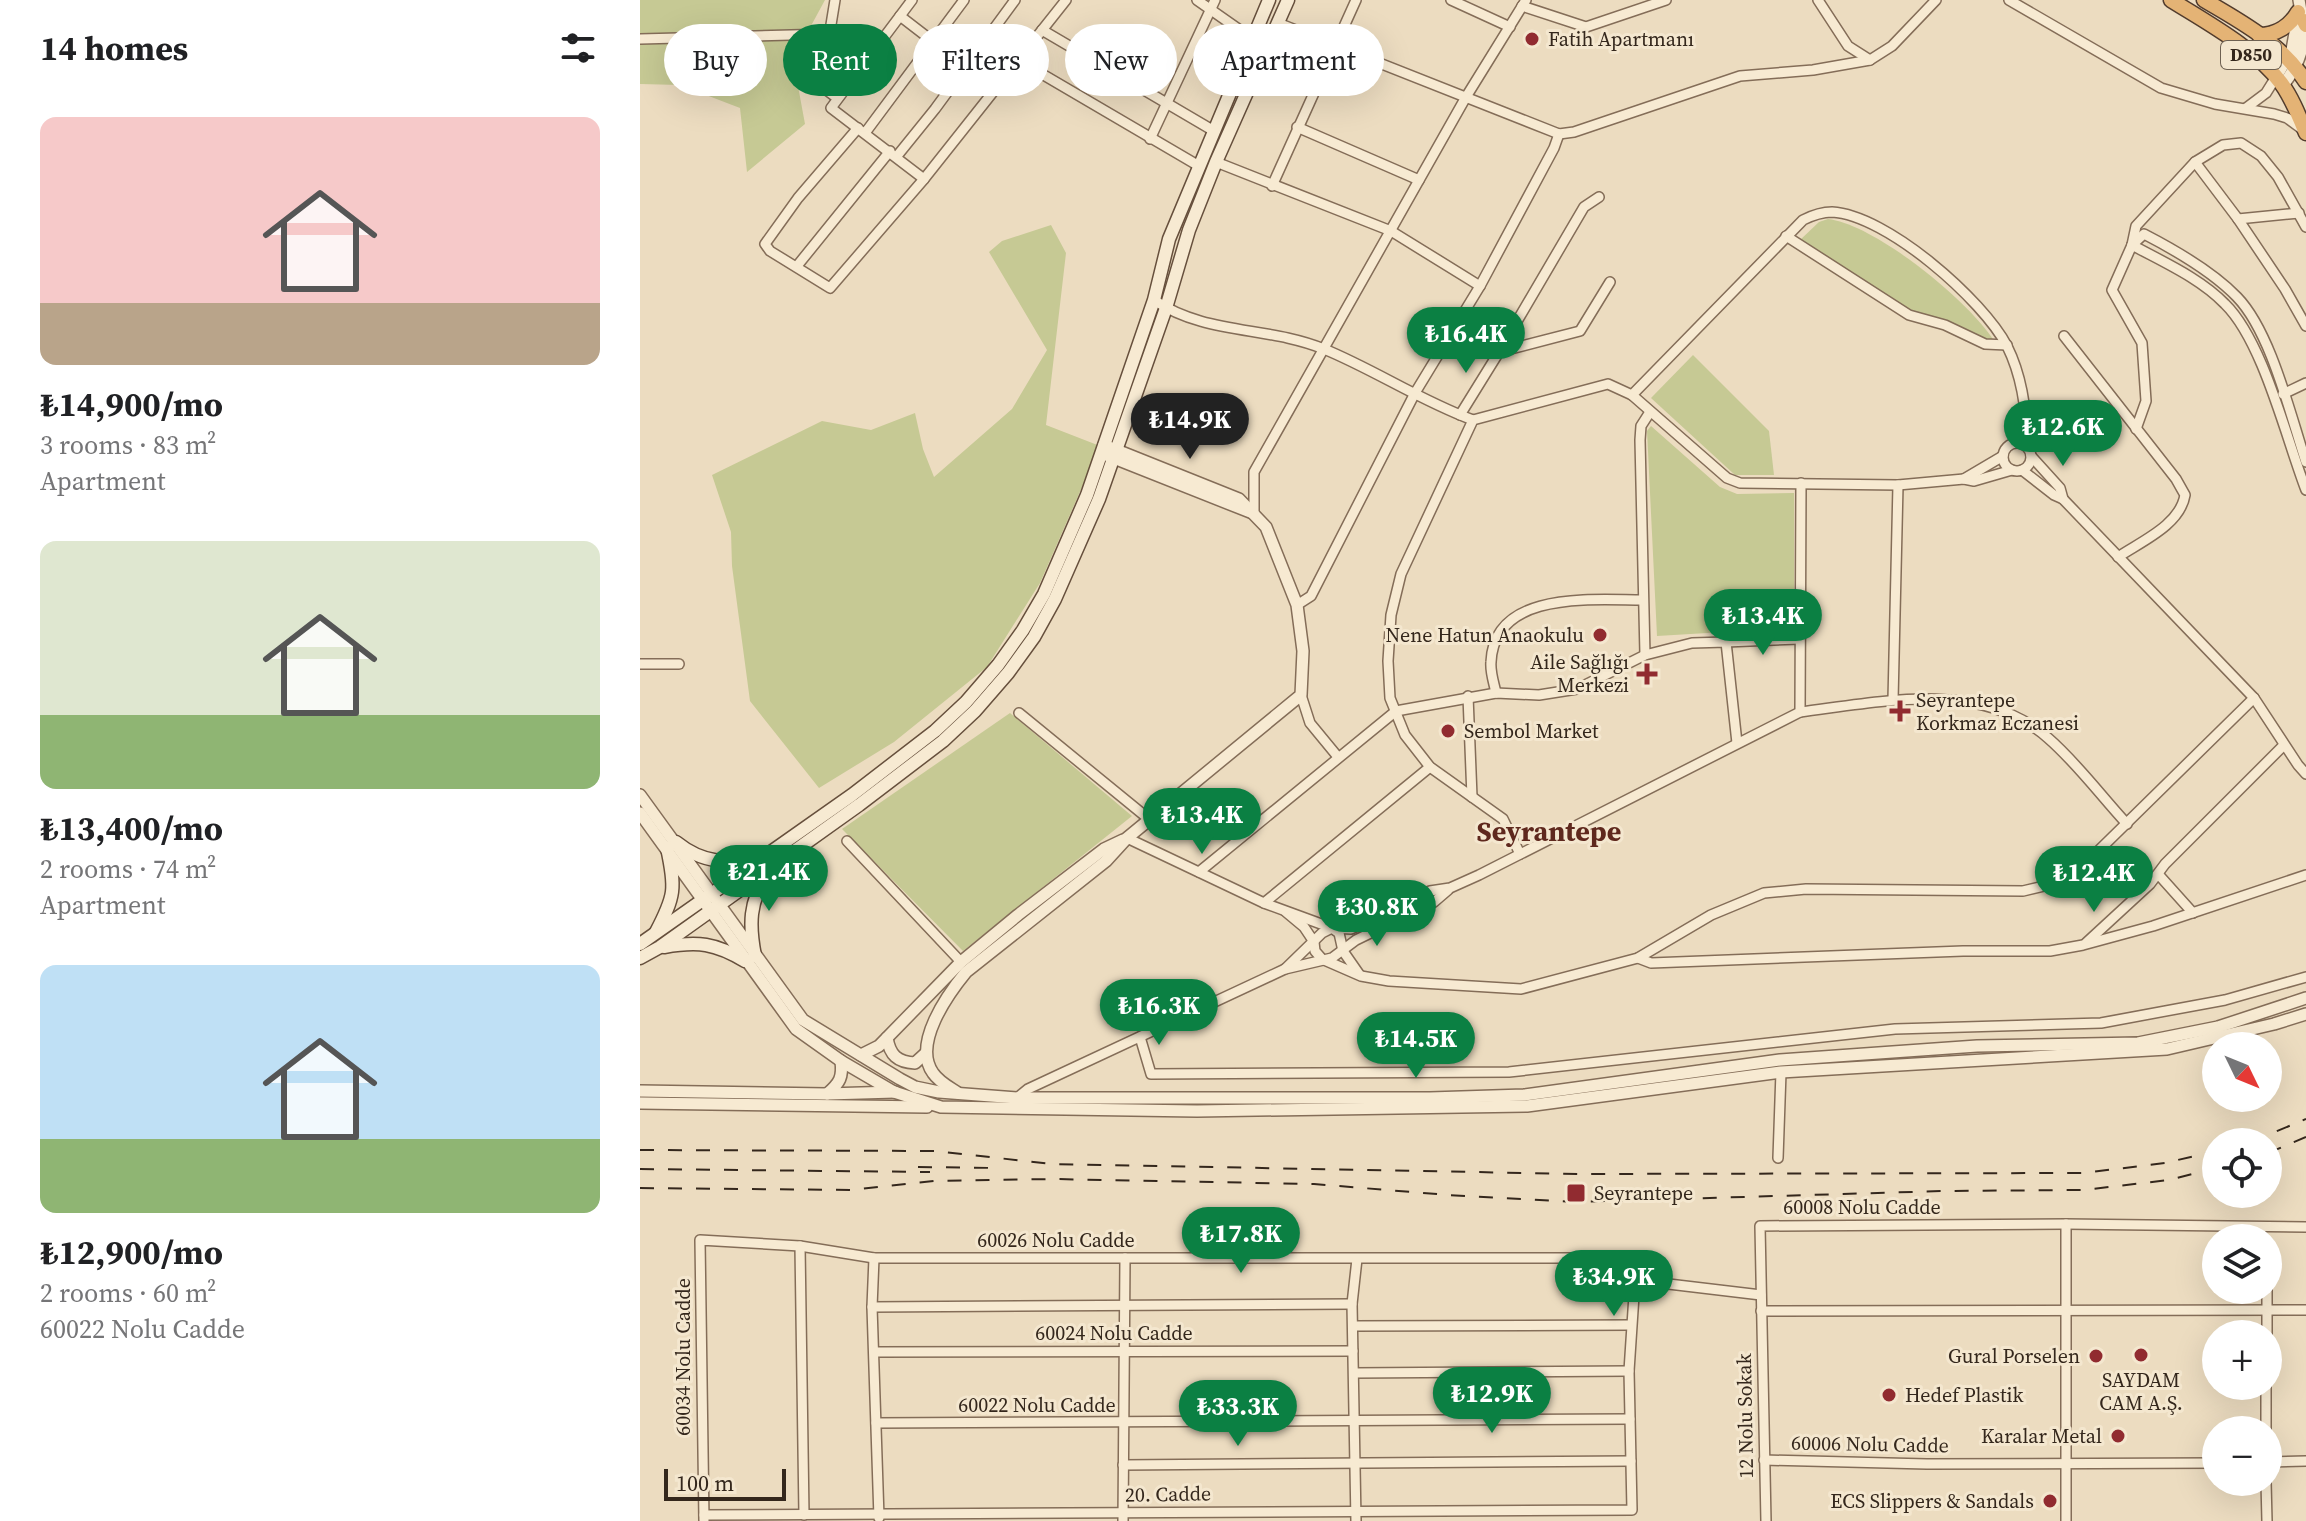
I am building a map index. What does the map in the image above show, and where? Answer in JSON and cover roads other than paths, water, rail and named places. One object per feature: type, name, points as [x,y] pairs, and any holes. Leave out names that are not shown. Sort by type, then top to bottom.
[{"type":"highway","name":"D850","points":[[2171,0],[2213,27],[2280,81],[2306,133]]},
{"type":"highway","name":"D850","points":[[2204,0],[2259,35],[2292,64],[2306,82]]},
{"type":"highway","points":[[2259,35],[2271,34],[2282,28],[2300,12]]},
{"type":"main road","points":[[1260,24],[1269,0]]},
{"type":"main road","points":[[640,958],[778,847],[935,731],[966,702],[998,665],[1044,594],[1108,451],[1166,308],[1189,230],[1216,162],[1288,0]]},
{"type":"main road","points":[[711,903],[772,868],[943,741],[975,711],[1008,673],[1055,599],[1099,499],[1108,451],[1154,300],[1169,239],[1229,96]]},
{"type":"main road","points":[[657,942],[672,899],[672,845],[718,862],[743,861],[778,847]]},
{"type":"main road","points":[[640,944],[691,942],[712,945],[750,958],[751,910],[758,890],[772,868]]},
{"type":"street","points":[[831,24],[835,0]]},
{"type":"street","points":[[912,0],[831,108],[924,179]]},
{"type":"street","points":[[947,24],[964,0]]},
{"type":"street","points":[[997,24],[1015,0]]},
{"type":"street","points":[[1197,0],[1213,5],[1235,24]]},
{"type":"street","points":[[1344,24],[1356,0]]},
{"type":"street","points":[[1451,0],[1510,27]]},
{"type":"street","points":[[1254,513],[1254,472],[1466,97],[1524,3],[1586,27],[1666,0]]},
{"type":"street","points":[[1818,0],[1848,46],[1870,60]]},
{"type":"street","points":[[1384,65],[1559,134],[1574,132],[1740,76],[1813,70],[1870,60],[1892,46],[1936,0]]},
{"type":"street","points":[[2009,0],[2161,88],[2215,104],[2287,118],[2306,133]]},
{"type":"street","points":[[1046,24],[1060,2]]},
{"type":"street","points":[[1150,139],[1213,5]]},
{"type":"street","points":[[2246,108],[2280,81],[2292,64],[2305,40],[2300,12]]},
{"type":"street","points":[[900,16],[913,26]]},
{"type":"street","points":[[1049,34],[1214,131]]},
{"type":"street","points":[[640,39],[783,35]]},
{"type":"street","points":[[913,65],[862,130],[798,198],[765,244],[770,251],[830,288],[991,96]]},
{"type":"street","points":[[1049,79],[1199,166]]},
{"type":"street","points":[[797,266],[944,96]]},
{"type":"street","points":[[1272,186],[1311,96]]},
{"type":"street","points":[[1297,127],[1419,180]]},
{"type":"street","points":[[1297,605],[1311,596],[1415,393],[1480,286],[1559,134]]},
{"type":"street","points":[[2136,429],[2146,401],[2142,343],[2112,290],[2132,245],[2136,226],[2195,162],[2223,145],[2241,143],[2261,156],[2278,177],[2306,227]]},
{"type":"street","points":[[1216,162],[1391,231],[1480,286]]},
{"type":"street","points":[[2195,162],[2238,219],[2306,326]]},
{"type":"street","points":[[1460,415],[1584,207],[1599,197]]},
{"type":"street","points":[[1154,300],[1201,323],[1296,340],[1323,349],[1473,420],[1608,384],[1632,395],[1727,478],[1740,483],[1898,485],[1964,479],[1974,481],[2029,465],[2027,420],[2018,373],[2007,345],[1994,324],[1967,294],[1906,245],[1875,226],[1846,215],[1825,212],[1803,220],[1632,395]]},
{"type":"street","points":[[2238,219],[2299,213]]},
{"type":"street","points":[[2132,245],[2144,234],[2210,274],[2238,297],[2259,329],[2306,462]]},
{"type":"street","points":[[1786,236],[1909,315],[1945,325],[1985,344],[2007,345]]},
{"type":"street","points":[[2132,245],[2207,287],[2241,321],[2273,397],[2306,490]]},
{"type":"street","points":[[1499,352],[1580,331],[1610,282]]},
{"type":"street","points":[[2064,336],[2176,479],[2185,495],[2183,506],[2170,522],[2118,557]]},
{"type":"street","points":[[2283,394],[2306,383]]},
{"type":"street","points":[[2025,410],[2015,443],[2006,447],[2003,456],[2005,465],[2063,499],[2254,698],[2306,774]]},
{"type":"street","points":[[1645,655],[1640,440],[1641,426],[1650,412]]},
{"type":"street","points":[[1473,420],[1401,574],[1391,615],[1388,661],[1390,698],[1405,735],[1430,767],[1503,819],[1520,854]]},
{"type":"street","points":[[2015,443],[2029,452],[2060,488],[2063,499]]},
{"type":"street","points":[[1108,451],[1254,513],[1266,527],[1297,605],[1303,651],[1301,695],[1310,723],[1338,757]]},
{"type":"street","points":[[1964,479],[2003,456]]},
{"type":"street","points":[[1800,712],[1801,483]]},
{"type":"street","points":[[1893,700],[1898,485]]},
{"type":"street","points":[[1496,693],[1491,663],[1494,645],[1500,632],[1513,618],[1533,608],[1558,602],[1642,600]]},
{"type":"street","points":[[1199,872],[1396,711],[1468,696],[1496,693],[1539,695],[1577,689],[1645,655],[1692,643],[1799,639]]},
{"type":"street","points":[[1726,642],[1737,743]]},
{"type":"street","points":[[640,664],[679,664]]},
{"type":"street","points":[[962,1095],[943,1084],[931,1072],[926,1053],[930,1030],[948,994],[966,972],[1106,861],[1127,838],[1301,695]]},
{"type":"street","points":[[1468,696],[1472,797]]},
{"type":"street","points":[[1286,912],[1304,927],[1322,959],[1361,976],[1389,981],[1521,989],[1638,958],[1711,915],[1764,893],[1806,889],[2023,891],[2061,882],[2087,862],[2254,698]]},
{"type":"street","points":[[1017,1098],[1028,1089],[1285,969],[1332,958],[1356,940],[1434,902],[1450,888],[1800,712],[1893,700],[1948,701],[1998,707],[2048,737],[2127,824]]},
{"type":"street","points":[[1019,713],[1150,820]]},
{"type":"street","points":[[2083,945],[2150,884],[2284,745]]},
{"type":"street","points":[[1264,903],[1430,767]]},
{"type":"street","points":[[640,795],[796,1029],[841,1061],[894,1092],[941,1107]]},
{"type":"street","points":[[640,813],[672,845]]},
{"type":"street","points":[[1127,838],[1264,903],[1332,928],[1351,929],[1430,891],[1450,888]]},
{"type":"street","points":[[861,1055],[879,1046],[961,962],[1104,849],[1127,838]]},
{"type":"street","points":[[847,841],[961,962]]},
{"type":"street","points":[[2158,874],[2193,913]]},
{"type":"street","points":[[1638,958],[1651,963],[1963,951],[2050,951],[2083,945],[2193,913],[2306,875]]},
{"type":"street","points":[[1332,928],[1339,933],[1343,951],[1361,976]]},
{"type":"street","points":[[1285,969],[1322,933],[1332,928]]},
{"type":"street","points":[[750,958],[803,1020],[915,1087],[962,1095],[1017,1098],[1524,1095],[1780,1060],[1977,1046],[2138,1043],[2218,1027],[2306,998]]},
{"type":"street","points":[[1140,1037],[1151,1074],[1509,1072],[1895,1029],[2101,1023],[2225,1000],[2306,977]]},
{"type":"street","points":[[640,1103],[1197,1111],[1527,1106],[1781,1072],[2167,1049],[2306,1014]]},
{"type":"street","points":[[887,1038],[894,1057],[905,1063],[915,1063],[926,1053]]},
{"type":"street","points":[[827,1094],[838,1085],[843,1074],[841,1061]]},
{"type":"street","points":[[1778,1158],[1781,1072]]},
{"type":"street","points":[[640,1091],[939,1092]]},
{"type":"street","points":[[2066,1224],[2066,1521]]},
{"type":"street","name":"60008 Nolu Cadde","points":[[1761,1311],[1760,1226],[2202,1225]]},
{"type":"street","name":"60008 Nolu Cadde","points":[[2282,1226],[2306,1227]]},
{"type":"street","name":"60026 Nolu Cadde","points":[[700,1240],[800,1246],[874,1258],[1630,1258],[1635,1280]]},
{"type":"street","name":"60034 Nolu Cadde","points":[[700,1240],[704,1518]]},
{"type":"street","points":[[800,1246],[804,1515]]},
{"type":"street","points":[[874,1258],[872,1307],[879,1518]]},
{"type":"street","points":[[1122,1517],[1125,1258]]},
{"type":"street","points":[[1356,1516],[1352,1304],[1357,1259]]},
{"type":"street","points":[[1123,1465],[1631,1461],[1630,1325],[1635,1280],[1761,1295]]},
{"type":"street","points":[[872,1307],[1352,1304]]},
{"type":"street","points":[[2267,1304],[2267,1320]]},
{"type":"street","points":[[1761,1311],[2306,1310]]},
{"type":"street","name":"12 Nolu Sokak","points":[[1761,1311],[1766,1521]]},
{"type":"street","points":[[1353,1326],[1630,1325]]},
{"type":"street","name":"60024 Nolu Cadde","points":[[874,1352],[1353,1351]]},
{"type":"street","points":[[1354,1373],[1629,1371]]},
{"type":"street","name":"60022 Nolu Cadde","points":[[876,1423],[1630,1419]]},
{"type":"street","name":"60006 Nolu Cadde","points":[[1764,1460],[2065,1465],[2202,1463]]},
{"type":"street","name":"20. Cadde","points":[[704,1518],[804,1515],[879,1518],[1356,1516],[1632,1510],[1631,1461]]},
{"type":"street","points":[[2282,1462],[2306,1461]]},
{"type":"street","points":[[2266,1496],[2267,1521]]},
{"type":"railway","points":[[2282,1129],[2306,1119]]},
{"type":"railway","points":[[2282,1147],[2306,1137]]},
{"type":"railway","points":[[640,1150],[935,1151],[1052,1164],[1578,1174],[2083,1173],[2165,1163],[2202,1154]]},
{"type":"railway","points":[[918,1167],[998,1168]]},
{"type":"railway","points":[[640,1169],[930,1172]]},
{"type":"railway","points":[[640,1188],[850,1190],[934,1181],[1053,1179],[1314,1184],[1575,1202],[2083,1190],[2169,1180],[2202,1172]]},
{"type":"place","name":"Fatih Apartmanı","points":[[1532,39]]},
{"type":"place","name":"Nene Hatun Anaokulu","points":[[1600,635]]},
{"type":"place","name":"Aile Sağlığı Merkezi","points":[[1647,674]]},
{"type":"place","name":"Seyrantepe Korkmaz Eczanesi","points":[[1900,711]]},
{"type":"place","name":"Sembol Market","points":[[1448,731]]},
{"type":"place","name":"Seyrantepe","points":[[1576,1193]]},
{"type":"place","name":"SAYDAM CAM A.Ş.","points":[[2141,1355]]},
{"type":"place","name":"Gural Porselen","points":[[2096,1356]]},
{"type":"place","name":"Hedef Plastik","points":[[1889,1395]]},
{"type":"place","name":"Karalar Metal","points":[[2118,1436]]},
{"type":"place","name":"ECS Slippers & Sandals","points":[[2050,1501]]},
{"type":"district","name":"Seyrantepe","points":[[1549,831]]}]
